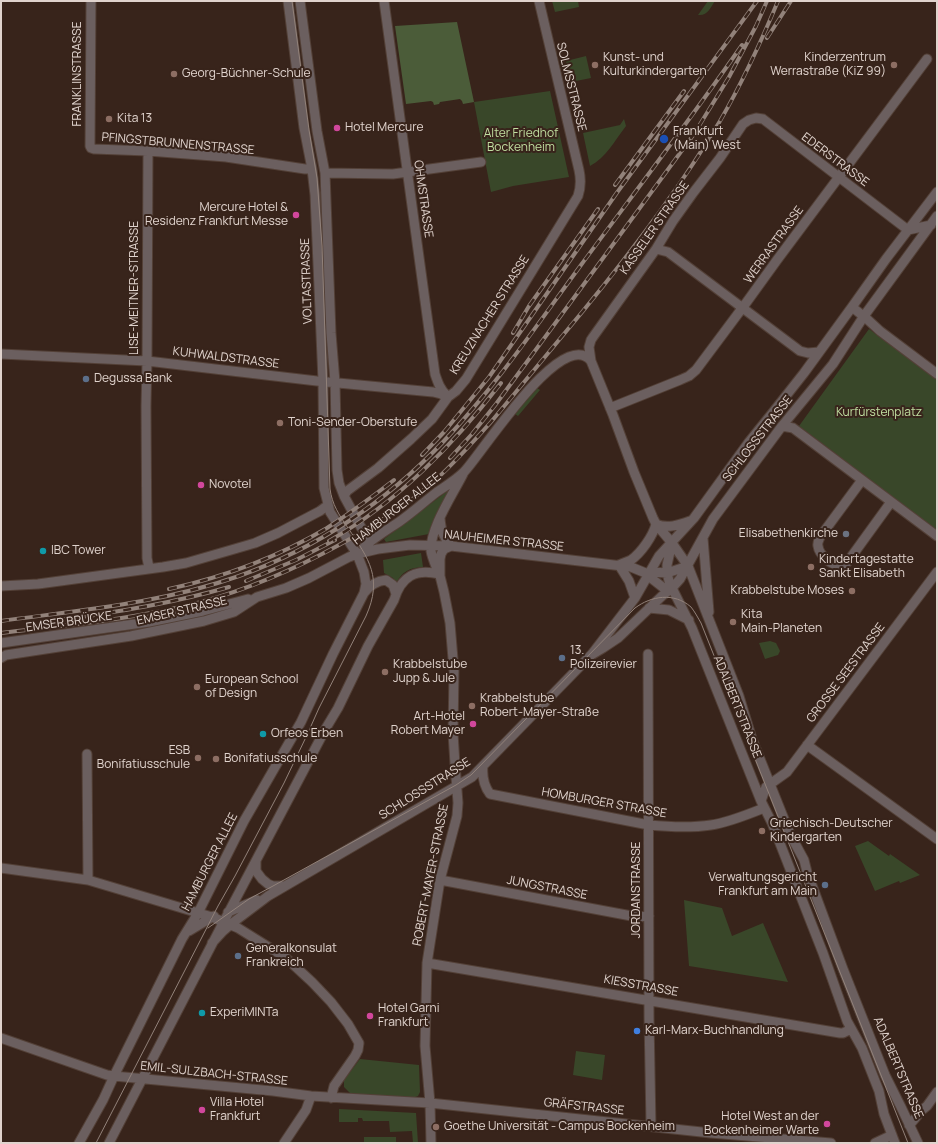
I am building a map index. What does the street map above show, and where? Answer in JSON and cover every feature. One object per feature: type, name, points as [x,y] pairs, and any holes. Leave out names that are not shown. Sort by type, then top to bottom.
[{"type":"street","name":"FRANKLINSTRASSE","points":[[90,146],[91,1]]},
{"type":"street","name":"VOLTASTRASSE","points":[[288,1],[304,128],[312,169],[315,195],[323,381],[325,496],[330,512],[357,554]]},
{"type":"street","name":"VOLTASTRASSE","points":[[300,1],[317,132],[325,173],[331,333],[335,382],[337,470],[339,483],[344,496],[362,529],[367,545]]},
{"type":"street","name":"OHMSTRASSE","points":[[384,1],[435,374],[441,389],[448,397]]},
{"type":"street","name":"SOLMSSTRASSE","points":[[539,1],[581,178]]},
{"type":"street","name":"WERRASTRASSE","points":[[610,408],[689,376],[699,366],[927,59]]},
{"type":"street","name":"EDERSTRASSE","points":[[756,118],[763,119],[898,224],[908,230]]},
{"type":"street","name":"KASSELER STRASSE","points":[[591,361],[589,351],[591,340],[740,128],[749,120],[756,118]]},
{"type":"street","name":"PFINGSTBRUNNENSTRASSE","points":[[90,146],[94,149],[148,151],[226,157],[305,170],[312,169]]},
{"type":"street","name":"LISE-MEITNER-STRASSE","points":[[148,151],[146,406],[147,558],[149,568]]},
{"type":"street","points":[[325,173],[389,174],[480,162]]},
{"type":"street","name":"KREUZNACHER STRASSE","points":[[344,496],[347,491],[378,468],[411,439],[432,418],[448,397],[456,392],[466,379],[578,196],[581,178]]},
{"type":"street","name":"SCHLOSSSTRASSE","points":[[142,1079],[212,943],[223,931],[227,923],[268,896],[472,777],[592,654],[635,598],[662,551],[672,543],[692,521],[749,442],[819,352],[886,258],[937,192]]},
{"type":"street","name":"SCHLOSSSTRASSE","points":[[592,654],[618,638],[680,579],[713,518],[782,426],[833,364],[864,316],[937,216]]},
{"type":"street","points":[[908,230],[931,225]]},
{"type":"street","points":[[656,249],[668,252],[800,351],[808,353],[819,352]]},
{"type":"street","points":[[852,307],[864,316],[880,332],[937,374]]},
{"type":"street","name":"KUHWALDSTRASSE","points":[[1,354],[147,361],[433,392],[448,397]]},
{"type":"street","name":"HAMBURGER ALLEE","points":[[432,545],[434,531],[464,472],[520,399],[536,382],[565,359],[574,355],[585,356],[591,361]]},
{"type":"street","name":"ADALBERTSTRASSE","points":[[591,361],[656,524],[672,543],[688,566],[739,696],[752,739],[790,834],[804,860],[806,872],[843,969],[886,1076],[918,1143]]},
{"type":"street","points":[[782,426],[793,428],[937,536]]},
{"type":"street","name":"HAMBURGER ALLEE","points":[[364,593],[366,578],[357,554],[464,472]]},
{"type":"street","points":[[862,480],[820,537],[817,545],[820,553],[834,565],[841,566],[849,560],[891,502]]},
{"type":"street","points":[[1,586],[38,584],[186,563],[255,543],[278,533],[320,511],[328,505]]},
{"type":"street","points":[[440,518],[443,536],[451,546]]},
{"type":"street","points":[[635,598],[629,581],[619,565],[629,561],[639,552],[654,531],[656,524],[664,527],[692,521]]},
{"type":"street","points":[[703,536],[709,603],[709,620]]},
{"type":"street","name":"ADALBERTSTRASSE","points":[[672,543],[667,573],[672,588],[689,620],[772,823],[851,1029],[862,1048],[879,1091],[884,1114],[894,1139]]},
{"type":"street","name":"NAUHEIMER STRASSE","points":[[357,554],[378,549],[410,545],[451,546],[631,567],[648,574],[665,589],[668,590],[672,588]]},
{"type":"street","name":"ROBERT-MAYER-STRASSE","points":[[431,1143],[430,1104],[424,1046],[427,962],[440,880],[457,816],[458,802],[453,733],[453,663],[449,618],[444,592],[431,553],[432,545]]},
{"type":"street","name":"ROBERT-MAYER-STRASSE","points":[[439,575],[440,554],[444,549],[451,546]]},
{"type":"street","name":"EMSER STRASSE","points":[[1,658],[6,655],[136,635],[204,621],[234,612],[257,597],[286,588],[309,578],[341,560],[357,554]]},
{"type":"street","name":"NAUHEIMER STRASSE","points":[[648,574],[653,572],[667,573],[688,566]]},
{"type":"street","points":[[227,923],[229,912],[338,708],[368,646],[396,594],[411,575],[426,572],[439,575]]},
{"type":"street","name":"GROSSE SEESTRASSE","points":[[763,804],[766,787],[787,772],[937,572]]},
{"type":"street","name":"HAMBURGER ALLEE","points":[[79,1143],[103,1100],[186,932],[198,913],[244,821],[301,722],[364,593],[369,587],[378,581],[386,580],[393,585],[396,594]]},
{"type":"street","name":"EMSER BRÜCKE","points":[[1,644],[149,622],[203,611],[257,597]]},
{"type":"street","points":[[649,608],[668,610],[689,620]]},
{"type":"street","name":"JORDANSTRASSE","points":[[648,654],[651,1126]]},
{"type":"street","points":[[807,745],[937,839]]},
{"type":"street","points":[[87,754],[88,880]]},
{"type":"street","name":"HOMBURGER STRASSE","points":[[483,766],[484,787],[490,794],[649,825],[666,827],[712,825],[743,816],[763,804]]},
{"type":"street","points":[[754,782],[770,784]]},
{"type":"street","points":[[256,861],[256,871],[262,879],[273,886],[285,886]]},
{"type":"street","points":[[1,868],[88,880],[212,917],[227,923],[286,958],[331,1002],[356,1036],[359,1043],[355,1056],[338,1080],[332,1092],[332,1098]]},
{"type":"street","points":[[794,879],[796,872],[806,872]]},
{"type":"street","name":"JUNGSTRASSE","points":[[440,880],[636,917],[649,916]]},
{"type":"street","name":"SCHLOSSSTRASSE","points":[[186,932],[212,917],[229,912],[268,896]]},
{"type":"street","name":"KIESSTRASSE","points":[[427,962],[840,1033],[851,1029]]},
{"type":"street","points":[[843,1007],[851,1011],[857,1008],[857,1003]]},
{"type":"street","name":"EMIL-SULZBACH-STRASSE","points":[[1,1038],[114,1076],[332,1098],[430,1104]]},
{"type":"street","points":[[109,1143],[142,1079]]},
{"type":"street","points":[[909,1124],[927,1106],[937,1092]]},
{"type":"street","points":[[284,1143],[306,1110],[312,1096]]},
{"type":"street","name":"GRÄFSTRASSE","points":[[430,1104],[831,1143]]},
{"type":"street","points":[[875,1143],[894,1139]]},
{"type":"green space","points":[[552,1],[578,1],[579,7],[555,12]]},
{"type":"green space","points":[[708,1],[715,1],[706,13],[698,15]]},
{"type":"green space","points":[[457,22],[474,102],[463,104],[460,99],[440,102],[439,104],[434,105],[431,101],[406,104],[395,26]]},
{"type":"green space","points":[[586,56],[591,78],[571,82],[566,61]]},
{"type":"green space","name":"Alter Friedhof Bockenheim","points":[[550,91],[569,177],[513,186],[491,192],[474,102]]},
{"type":"green space","points":[[624,119],[626,126],[614,143],[606,154],[590,166],[583,133],[620,125]]},
{"type":"green space","name":"Kurfürstenplatz","points":[[869,329],[937,380],[937,531],[799,426]]},
{"type":"green space","points":[[537,388],[540,390],[518,416],[515,414]]},
{"type":"green space","points":[[450,489],[452,490],[429,534],[386,542],[384,539]]},
{"type":"green space","points":[[421,553],[423,567],[414,568],[407,571],[396,583],[393,578],[384,573],[383,560]]},
{"type":"green space","points":[[770,641],[776,643],[780,651],[778,655],[765,659],[759,643]]},
{"type":"green space","points":[[868,841],[920,875],[900,883],[899,881],[875,891],[855,846]]},
{"type":"green space","points":[[684,900],[722,908],[732,936],[763,923],[788,982],[689,966]]},
{"type":"green space","points":[[576,1051],[605,1055],[602,1080],[573,1075]]},
{"type":"green space","points":[[360,1059],[419,1065],[420,1092],[418,1096],[413,1098],[351,1094],[344,1087],[344,1080]]},
{"type":"green space","points":[[339,1109],[416,1113],[418,1143],[413,1143],[412,1131],[390,1132],[389,1121],[363,1121],[362,1118],[358,1118],[358,1122],[339,1122]]},
{"type":"green space","points":[[364,1137],[396,1137],[396,1143],[364,1143]]},
{"type":"tram line","points":[[96,1143],[218,906],[284,783],[371,603],[373,591],[371,569],[362,549],[336,509],[332,500],[330,489],[322,246],[317,178],[309,130],[292,1]]},
{"type":"tram line","points":[[208,928],[249,899],[456,785],[471,775],[635,608],[655,598],[663,597],[677,599],[691,607],[701,623],[908,1143]]},
{"type":"railway","points":[[422,455],[444,432],[489,377],[616,194],[757,1]]},
{"type":"railway","points":[[450,458],[496,404],[694,134],[729,77],[756,26],[767,1]]},
{"type":"railway","points":[[1,633],[101,621],[152,613],[219,597],[254,585],[306,562],[364,531],[410,501],[440,476],[491,422],[601,288],[655,219],[689,171],[720,121],[751,62],[778,1]]},
{"type":"railway","points":[[767,38],[791,1]]},
{"type":"railway","points":[[1,621],[151,599],[181,593],[239,576],[296,552],[323,537],[375,503],[422,463],[444,441],[481,399],[532,333],[742,45]]},
{"type":"railway","points":[[615,185],[684,91]]},
{"type":"railway","points":[[513,333],[529,306],[598,209]]},
{"type":"railway","points":[[329,541],[378,509],[423,471],[464,428],[501,383]]},
{"type":"railway","points":[[169,589],[230,572],[289,548],[327,528],[394,480]]},
{"type":"railway","points":[[246,581],[296,560],[335,540]]},
{"type":"railway","points":[[60,620],[103,614],[187,598],[229,587]]},
{"type":"place","name":"Kunst- und Kulturkindergarten","points":[[595,65]]},
{"type":"place","name":"Kinderzentrum Werrastraße (KiZ 99)","points":[[894,65]]},
{"type":"place","name":"Georg-Büchner-Schule","points":[[174,74]]},
{"type":"place","name":"Kita 13","points":[[109,119]]},
{"type":"place","name":"Hotel Mercure","points":[[337,128]]},
{"type":"place","name":"Frankfurt (Main) West","points":[[664,139]]},
{"type":"place","name":"Mercure Hotel & Residenz Frankfurt Messe","points":[[296,215]]},
{"type":"place","name":"Degussa Bank","points":[[86,379]]},
{"type":"place","name":"Toni-Sender-Oberstufe","points":[[280,423]]},
{"type":"place","name":"Novotel","points":[[201,485]]},
{"type":"place","name":"Elisabethenkirche","points":[[846,534]]},
{"type":"place","name":"IBC Tower","points":[[43,551]]},
{"type":"place","name":"Kindertagestatte Sankt Elisabeth","points":[[811,567]]},
{"type":"place","name":"Krabbelstube Moses","points":[[852,591]]},
{"type":"place","name":"Kita Main-Planeten","points":[[733,622]]},
{"type":"place","name":"13. Polizeirevier","points":[[562,658]]},
{"type":"place","name":"Krabbelstube Jupp & Jule","points":[[385,672]]},
{"type":"place","name":"European School of Design","points":[[197,687]]},
{"type":"place","name":"Krabbelstube Robert-Mayer-Straße","points":[[472,706]]},
{"type":"place","name":"Art-Hotel Robert Mayer","points":[[473,724]]},
{"type":"place","name":"Orfeos Erben","points":[[263,734]]},
{"type":"place","name":"ESB Bonifatiusschule","points":[[198,758]]},
{"type":"place","name":"Bonifatiusschule","points":[[216,759]]},
{"type":"place","name":"Griechisch-Deutscher Kindergarten","points":[[762,831]]},
{"type":"place","name":"Verwaltungsgericht Frankfurt am Main","points":[[825,885]]},
{"type":"place","name":"Generalkonsulat Frankreich","points":[[238,956]]},
{"type":"place","name":"ExperiMINTa","points":[[202,1013]]},
{"type":"place","name":"Hotel Garni Frankfurt","points":[[370,1016]]},
{"type":"place","name":"Karl-Marx-Buchhandlung","points":[[637,1031]]},
{"type":"place","name":"Villa Hotel Frankfurt","points":[[202,1110]]},
{"type":"place","name":"Hotel West an der Bockenheimer Warte","points":[[827,1124]]},
{"type":"place","name":"Goethe Universität - Campus Bockenheim","points":[[436,1127]]}]
